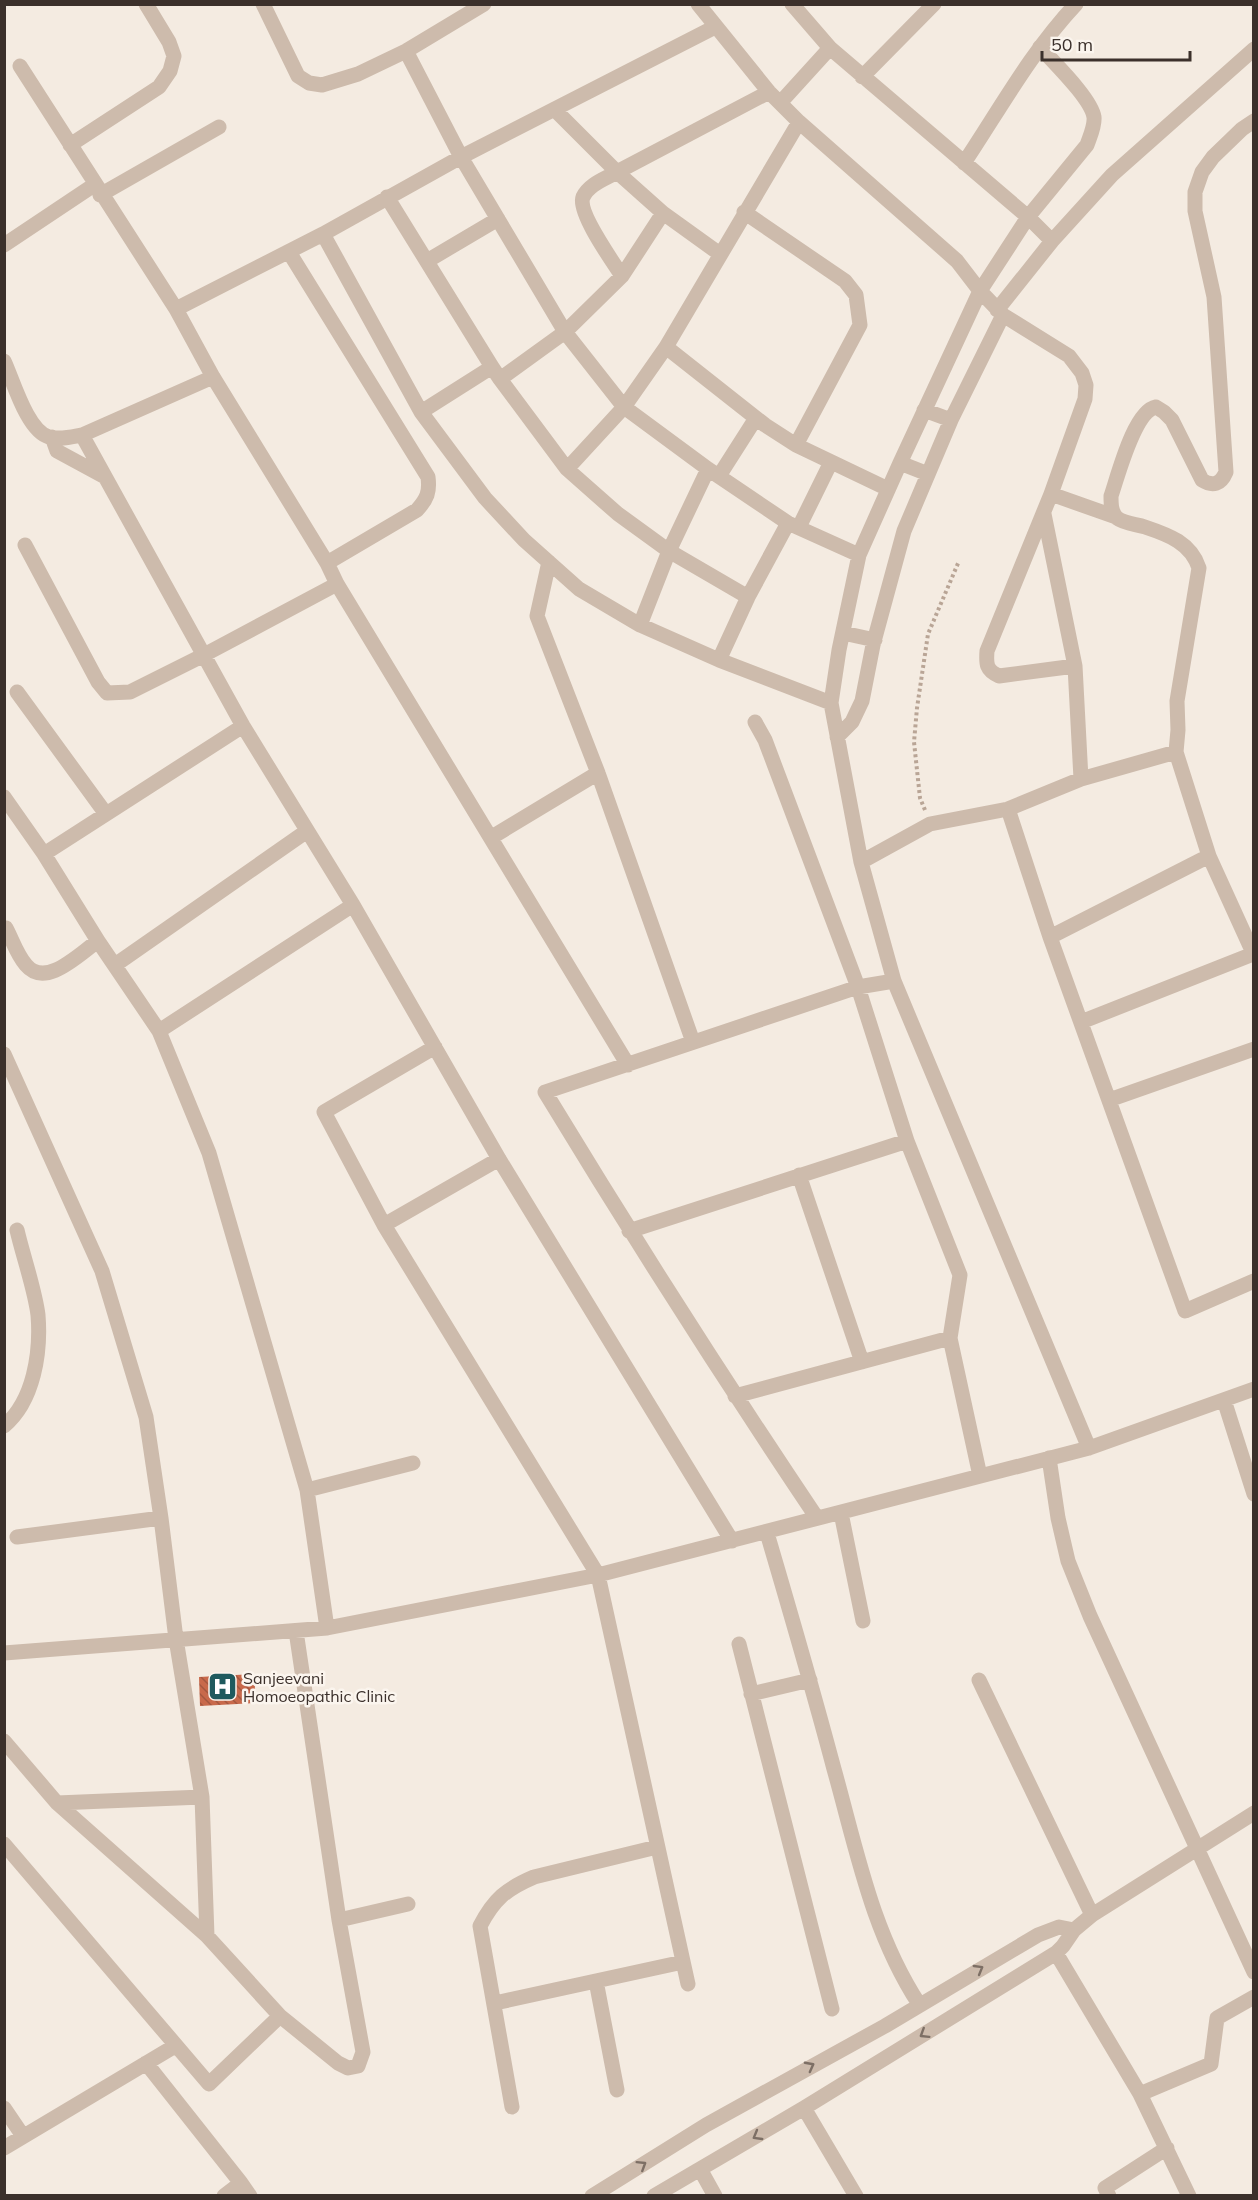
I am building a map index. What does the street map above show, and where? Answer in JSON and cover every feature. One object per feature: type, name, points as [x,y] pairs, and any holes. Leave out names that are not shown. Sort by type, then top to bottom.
[{"type":"street","points":[[70,145],[159,87],[171,71],[174,56],[169,42],[146,4]]},
{"type":"street","points":[[263,4],[298,76],[309,83],[322,85],[358,74],[406,51],[484,4]]},
{"type":"street","points":[[698,4],[774,97],[799,123],[957,261],[1000,313],[1069,356],[1082,374],[1086,385],[1085,399],[1044,514],[987,651],[986,665],[990,672],[999,676],[1075,666]]},
{"type":"street","points":[[792,4],[830,48],[1028,217],[1052,241]]},
{"type":"street","points":[[862,77],[934,4]]},
{"type":"street","points":[[964,163],[1040,47],[1076,4]]},
{"type":"street","points":[[176,309],[293,250],[461,157],[715,27]]},
{"type":"street","points":[[1040,47],[1076,87],[1090,107],[1094,118],[1092,131],[1087,145],[1028,217],[980,291],[938,416],[916,469],[904,531],[831,703],[861,862],[894,981],[1089,1448]]},
{"type":"street","points":[[622,276],[586,217],[582,204],[583,197],[591,186],[774,97],[830,48]]},
{"type":"street","points":[[837,737],[852,722],[858,712],[859,555],[888,489],[916,469],[938,416],[1000,313],[1052,241],[1113,175],[1254,49]]},
{"type":"street","points":[[406,51],[461,157],[565,332],[624,407],[713,472],[793,525],[859,555]]},
{"type":"street","points":[[20,66],[97,190],[176,309],[213,376],[327,562],[337,584],[628,1065]]},
{"type":"street","points":[[555,110],[617,172],[663,213],[720,254]]},
{"type":"street","points":[[1116,517],[1111,505],[1111,496],[1137,423],[1151,408],[1156,407],[1172,420],[1202,480],[1209,485],[1217,484],[1226,472],[1214,297],[1195,211],[1196,192],[1202,172],[1213,157],[1242,129],[1254,121]]},
{"type":"street","points":[[567,469],[624,407],[666,347],[744,212],[799,123]]},
{"type":"street","points":[[4,245],[97,190],[219,127]]},
{"type":"street","points":[[387,197],[496,373],[567,469],[618,514],[669,551],[748,597]]},
{"type":"street","points":[[744,212],[845,281],[856,295],[860,325],[796,445]]},
{"type":"street","points":[[421,412],[496,373],[565,332],[622,276],[663,213]]},
{"type":"street","points":[[427,261],[498,219]]},
{"type":"street","points":[[319,236],[421,412],[484,498],[524,540],[579,589],[640,625],[719,660],[831,703]]},
{"type":"street","points":[[293,250],[428,477],[430,491],[417,510],[327,562]]},
{"type":"street","points":[[666,347],[756,418],[796,445],[888,489]]},
{"type":"street","points":[[4,361],[31,424],[46,436],[61,439],[82,435],[213,376]]},
{"type":"street","points":[[640,625],[669,551],[713,472],[756,418]]},
{"type":"street","points":[[82,435],[202,656],[243,726],[353,905],[499,1159],[732,1541]]},
{"type":"street","points":[[52,437],[57,451],[105,477]]},
{"type":"street","points":[[719,660],[748,597],[831,462]]},
{"type":"street","points":[[1051,494],[1123,521],[1144,526],[1184,543],[1195,556],[1198,568],[1177,701],[1176,752],[1209,856],[1253,954],[1081,1022]]},
{"type":"street","points":[[1044,514],[1075,666],[1081,778]]},
{"type":"street","points":[[25,545],[98,682],[107,693],[130,692],[337,584]]},
{"type":"street","points":[[549,562],[537,616],[598,773],[693,1042]]},
{"type":"street","points":[[18,692],[106,814]]},
{"type":"street","points":[[755,722],[765,740],[858,987],[907,1141],[960,1275],[950,1338],[980,1476]]},
{"type":"street","points":[[44,854],[243,726]]},
{"type":"street","points":[[861,862],[930,824],[1008,810],[1081,778],[1176,752]]},
{"type":"street","points":[[492,837],[598,773]]},
{"type":"street","points":[[4,797],[44,854],[98,941],[159,1031],[209,1153],[306,1490],[327,1628]]},
{"type":"street","points":[[1008,810],[1050,937],[1185,1311],[1254,1281]]},
{"type":"street","points":[[115,965],[307,831]]},
{"type":"street","points":[[1050,937],[1209,856]]},
{"type":"street","points":[[159,1031],[353,905]]},
{"type":"street","points":[[6,928],[26,966],[38,973],[46,974],[55,971],[98,941]]},
{"type":"street","points":[[817,1518],[629,1231],[545,1092],[858,987],[894,981]]},
{"type":"street","points":[[435,1047],[324,1112],[384,1225],[598,1575],[688,1984]]},
{"type":"street","points":[[1109,1100],[1254,1049]]},
{"type":"street","points":[[4,1054],[102,1271],[146,1417],[176,1639],[202,1797],[207,1936]]},
{"type":"street","points":[[629,1231],[907,1141]]},
{"type":"street","points":[[384,1225],[499,1159]]},
{"type":"street","points":[[799,1175],[862,1362]]},
{"type":"street","points":[[4,1426],[22,1405],[31,1385],[37,1352],[38,1315],[17,1230]]},
{"type":"street","points":[[735,1396],[950,1338]]},
{"type":"street","points":[[4,1653],[327,1628],[598,1575],[766,1533],[911,1492],[1089,1448],[1254,1389]]},
{"type":"street","points":[[1224,1400],[1254,1494]]},
{"type":"street","points":[[1049,1458],[1058,1518],[1068,1561],[1090,1616],[1254,1972]]},
{"type":"street","points":[[306,1490],[413,1463]]},
{"type":"street","points":[[841,1513],[863,1621]]},
{"type":"street","points":[[17,1537],[161,1518]]},
{"type":"street","points":[[766,1533],[810,1680],[871,1905],[902,1978],[919,2004]]},
{"type":"street","points":[[4,1741],[57,1803],[207,1936],[280,2016],[338,2064],[348,2068],[358,2066],[363,2052],[339,1920],[296,1631]]},
{"type":"street","points":[[739,1644],[832,2009]]},
{"type":"street","points":[[751,1694],[810,1680]]},
{"type":"street","points":[[979,1680],[1092,1915]]},
{"type":"street","points":[[57,1803],[202,1797]]},
{"type":"street","points":[[654,2196],[804,2108],[1056,1953],[1074,1930],[1092,1915],[1254,1813]]},
{"type":"street","points":[[4,1844],[209,2084],[280,2016]]},
{"type":"street","points":[[512,2107],[480,1926],[489,1908],[500,1896],[534,1876],[657,1847]]},
{"type":"street","points":[[339,1920],[408,1904]]},
{"type":"street","points":[[592,2196],[706,2125],[885,2026],[1038,1935],[1059,1927],[1074,1930]]},
{"type":"street","points":[[1056,1953],[1140,2094],[1189,2196]]},
{"type":"street","points":[[495,2003],[683,1962]]},
{"type":"street","points":[[596,1981],[616,2091]]},
{"type":"street","points":[[1140,2094],[1211,2064],[1216,2018],[1254,1997]]},
{"type":"street","points":[[4,2148],[175,2046]]},
{"type":"street","points":[[146,2063],[246,2189],[224,2196]]},
{"type":"street","points":[[4,2108],[23,2136]]},
{"type":"street","points":[[804,2108],[856,2196]]},
{"type":"street","points":[[1109,2196],[1105,2188],[1167,2148]]},
{"type":"street","points":[[700,2169],[714,2196]]},
{"type":"path","points":[[930,824],[920,798],[914,742],[917,708],[928,633],[959,561]]},
{"type":"building","points":[[254,1674],[256,1703],[200,1706],[199,1677]]},
{"type":"place","name":"Sanjeevani Homoeopathic Clinic","points":[[222,1687]]}]
